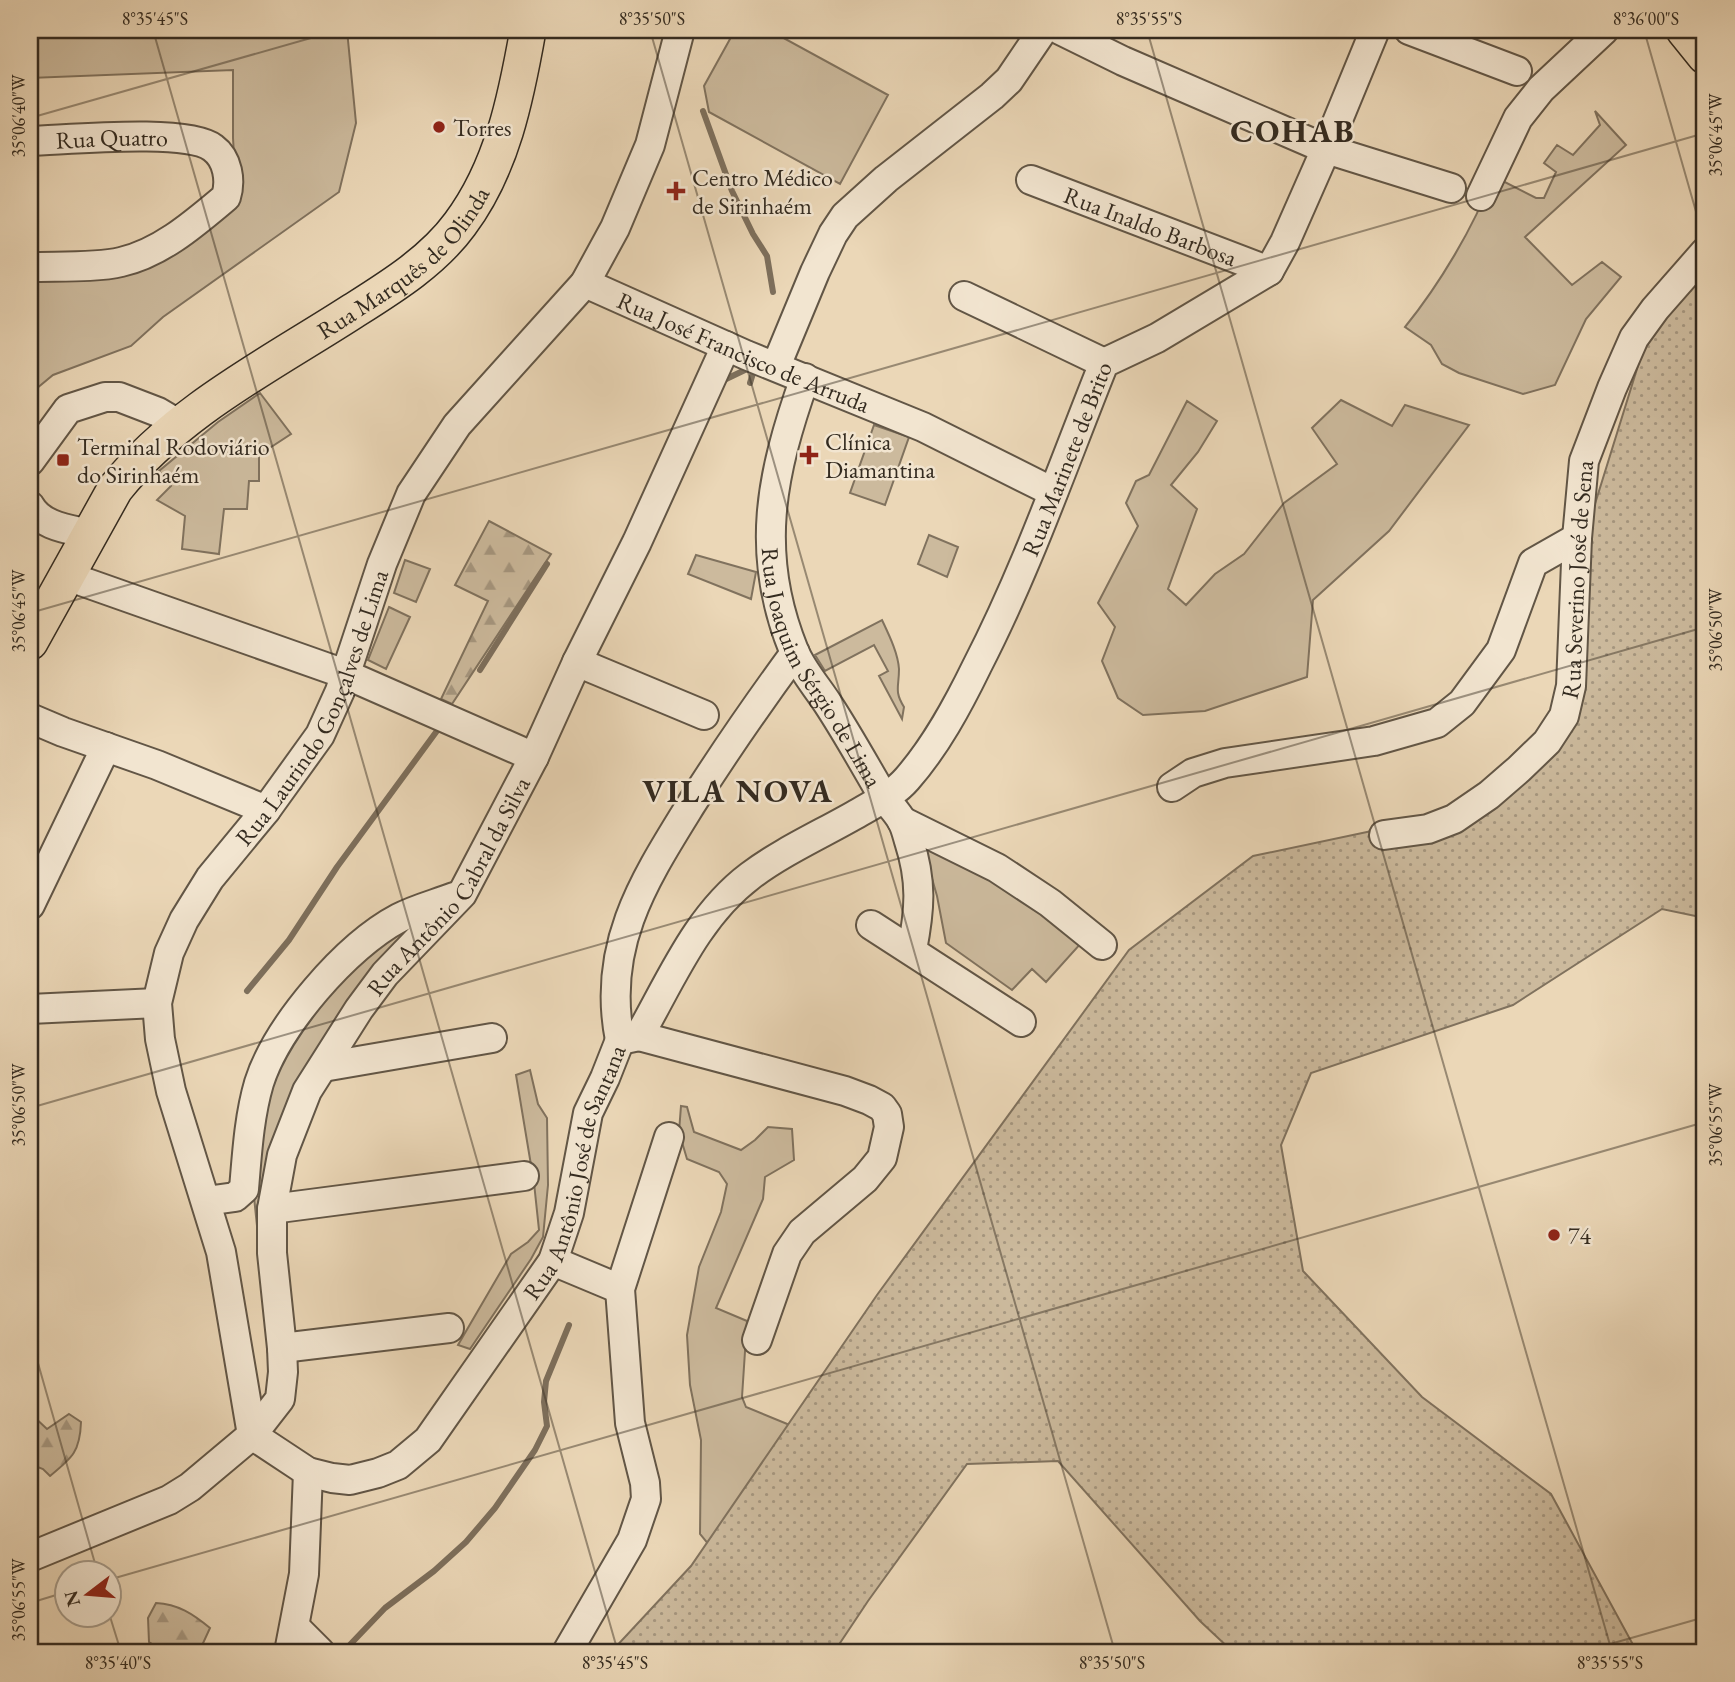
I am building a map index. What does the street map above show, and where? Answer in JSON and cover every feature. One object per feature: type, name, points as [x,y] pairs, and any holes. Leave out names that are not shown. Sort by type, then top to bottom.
[{"type":"main road","name":"Rua Marquês de Olinda","points":[[30,642],[115,489],[130,470],[180,425],[234,386],[378,295],[440,248],[467,213],[494,164],[513,106],[528,30]]},
{"type":"main road","points":[[1684,30],[1705,56]]},
{"type":"street","name":"Rua Laurindo Gonçalves de Lima","points":[[252,1435],[221,1252],[172,1091],[160,1039],[157,1003],[169,953],[184,920],[210,878],[266,810],[320,735],[340,691],[382,564],[411,494],[457,425],[585,283],[615,228],[650,145],[680,30]]},
{"type":"street","name":"Rua Antônio Cabral da Silva","points":[[30,1557],[169,1500],[190,1487],[252,1435],[280,1399],[282,1348],[272,1252],[272,1209],[282,1155],[307,1091],[359,1009],[385,974],[462,894],[534,757],[577,662],[637,542],[753,357],[821,260],[832,234],[845,216],[886,179],[1009,80],[1043,30]]},
{"type":"street","points":[[1060,30],[1124,61],[1326,149],[1451,188]]},
{"type":"street","points":[[1269,271],[1326,149],[1375,30]]},
{"type":"street","points":[[1409,30],[1517,71]]},
{"type":"street","points":[[1481,195],[1518,118],[1541,89],[1604,30]]},
{"type":"street","name":"Rua Quatro","points":[[30,141],[169,136],[196,139],[213,147],[223,160],[229,177],[226,198],[190,227],[153,250],[119,263],[30,267]]},
{"type":"street","name":"Rua Inaldo Barbosa","points":[[1031,180],[1269,271]]},
{"type":"street","name":"Rua Severino José de Sena","points":[[1384,835],[1428,829],[1454,819],[1489,795],[1519,769],[1547,741],[1559,724],[1567,708],[1571,686],[1577,538],[1584,461],[1634,338],[1655,309],[1705,252]]},
{"type":"street","name":"Rua Marinete de Brito","points":[[884,798],[906,780],[922,760],[968,685],[1008,606],[1104,363],[1157,338],[1269,271]]},
{"type":"street","name":"Rua José Francisco de Arruda","points":[[585,283],[753,357],[923,427],[1054,492]]},
{"type":"street","points":[[964,296],[1104,363]]},
{"type":"street","name":"Rua Joaquim Sérgio de Lima","points":[[805,378],[789,422],[773,487],[769,535],[778,601],[795,653],[840,722],[884,798],[902,821],[915,858],[920,888],[912,950]]},
{"type":"street","points":[[30,461],[68,409],[105,397],[112,396],[158,412],[180,425]]},
{"type":"street","points":[[30,506],[37,517],[45,521],[89,534]]},
{"type":"street","points":[[1172,787],[1193,773],[1225,763],[1374,741],[1437,723],[1462,703],[1501,650],[1533,563],[1577,538]]},
{"type":"street","points":[[67,576],[345,674],[534,757]]},
{"type":"street","points":[[757,1340],[787,1254],[794,1242],[814,1221],[865,1179],[882,1158],[889,1127],[887,1114],[869,1100],[845,1091],[629,1038],[615,1016],[616,983],[623,937],[632,907],[645,880],[735,736],[795,653]]},
{"type":"street","points":[[577,662],[704,715]]},
{"type":"street","points":[[30,718],[157,765],[266,810]]},
{"type":"street","points":[[30,905],[106,747]]},
{"type":"street","name":"Rua Antônio José de Santana","points":[[252,1435],[308,1472],[332,1478],[364,1477],[398,1465],[417,1452],[553,1261],[569,1213],[588,1113],[629,1038],[710,916],[727,897],[762,868],[884,798]]},
{"type":"street","points":[[902,821],[997,868],[1050,903],[1102,946]]},
{"type":"street","points":[[206,1201],[235,1196],[244,1189],[249,1130],[264,1072],[284,1035],[328,974],[376,932],[400,918],[462,894]]},
{"type":"street","points":[[871,925],[1021,1022]]},
{"type":"street","points":[[30,1009],[157,1003]]},
{"type":"street","points":[[323,1068],[492,1038]]},
{"type":"street","points":[[567,1652],[632,1540],[646,1499],[645,1483],[630,1423],[620,1289],[668,1137]]},
{"type":"street","points":[[272,1209],[524,1176]]},
{"type":"street","points":[[553,1261],[620,1289]]},
{"type":"street","points":[[282,1348],[449,1328]]},
{"type":"street","points":[[308,1472],[304,1574],[292,1640],[320,1652]]},
{"type":"green space","points":[[30,30],[347,30],[356,123],[339,192],[163,317],[131,346],[53,375],[30,394],[30,275],[118,271],[236,190],[233,70],[30,78]]},
{"type":"green space","points":[[735,30],[769,30],[888,95],[840,184],[709,112],[704,86]]},
{"type":"green space","points":[[1595,111],[1626,145],[1525,237],[1572,285],[1602,262],[1621,277],[1586,319],[1555,385],[1523,394],[1459,373],[1442,364],[1431,345],[1405,327],[1455,255],[1493,176],[1536,198],[1544,198],[1556,172],[1544,163],[1557,145],[1573,155],[1600,125]]},
{"type":"green space","points":[[1705,265],[1705,918],[1662,909],[1513,1005],[1311,1073],[1281,1145],[1303,1271],[1422,1397],[1551,1494],[1637,1652],[1233,1652],[1200,1621],[1058,1461],[967,1464],[834,1652],[611,1652],[691,1566],[877,1295],[1129,950],[1253,856],[1452,814],[1551,742],[1585,536],[1646,340]]},
{"type":"green space","points":[[260,393],[291,434],[259,455],[259,481],[249,481],[247,509],[224,509],[219,554],[182,549],[185,516],[157,500],[171,486],[159,471],[218,422]]},
{"type":"green space","points":[[1341,400],[1392,426],[1405,405],[1469,425],[1389,531],[1313,600],[1307,677],[1205,711],[1143,715],[1118,698],[1102,661],[1115,627],[1098,603],[1138,526],[1126,503],[1136,481],[1149,475],[1187,401],[1217,421],[1198,452],[1171,485],[1197,509],[1168,589],[1186,605],[1215,574],[1244,554],[1284,503],[1337,464],[1312,428]]},
{"type":"green space","points":[[874,425],[909,437],[885,505],[850,493]]},
{"type":"green space","points":[[489,521],[551,554],[452,704],[441,699],[488,601],[455,585]]},
{"type":"green space","points":[[929,535],[958,547],[947,577],[918,564]]},
{"type":"green space","points":[[696,555],[756,572],[751,599],[688,574]]},
{"type":"green space","points":[[405,560],[430,569],[416,602],[394,593]]},
{"type":"green space","points":[[389,607],[410,617],[386,669],[368,660]]},
{"type":"green space","points":[[882,620],[898,663],[898,693],[904,707],[902,719],[879,676],[888,671],[874,645],[825,671],[815,655]]},
{"type":"green space","points":[[919,833],[931,838],[1083,941],[1046,982],[1032,969],[1012,990],[946,943],[937,896]]},
{"type":"green space","points":[[432,915],[305,1086],[261,1265],[253,1187],[267,1078],[329,985],[369,949]]},
{"type":"green space","points":[[530,1070],[538,1104],[547,1118],[548,1185],[543,1237],[470,1349],[458,1345],[511,1254],[539,1230],[516,1075]]},
{"type":"green space","points":[[681,1106],[687,1107],[694,1132],[741,1150],[768,1127],[792,1129],[794,1160],[765,1177],[763,1199],[716,1308],[747,1321],[742,1397],[746,1407],[797,1428],[709,1545],[700,1534],[701,1440],[690,1385],[687,1335],[699,1267],[721,1212],[727,1184],[719,1172],[687,1159],[679,1132]]},
{"type":"green space","points":[[69,1414],[81,1422],[77,1448],[50,1476],[43,1469],[30,1464],[30,1417],[32,1415],[47,1429]]},
{"type":"green space","points":[[156,1603],[185,1611],[210,1628],[199,1652],[165,1652],[149,1642],[148,1618]]},
{"type":"waterway","points":[[703,111],[732,191],[767,256],[773,292]]},
{"type":"waterway","points":[[722,381],[747,369],[754,370],[750,383]]},
{"type":"waterway","points":[[480,670],[547,564]]},
{"type":"waterway","points":[[247,991],[289,940],[337,867],[442,724]]},
{"type":"waterway","points":[[343,1652],[385,1608],[434,1571],[466,1542],[495,1508],[535,1450],[547,1426],[544,1402],[546,1381],[569,1325]]},
{"type":"place","name":"Torres","points":[[439,127]]},
{"type":"place","name":"Centro Médico de Sirinhaém","points":[[676,191]]},
{"type":"place","name":"Clínica Diamantina","points":[[809,455]]},
{"type":"place","name":"Terminal Rodoviário do Sirinhaém","points":[[63,460]]},
{"type":"place","name":"74","points":[[1554,1235]]},
{"type":"district","name":"COHAB","points":[[1293,131]]},
{"type":"district","name":"VILA NOVA","points":[[738,791]]}]
